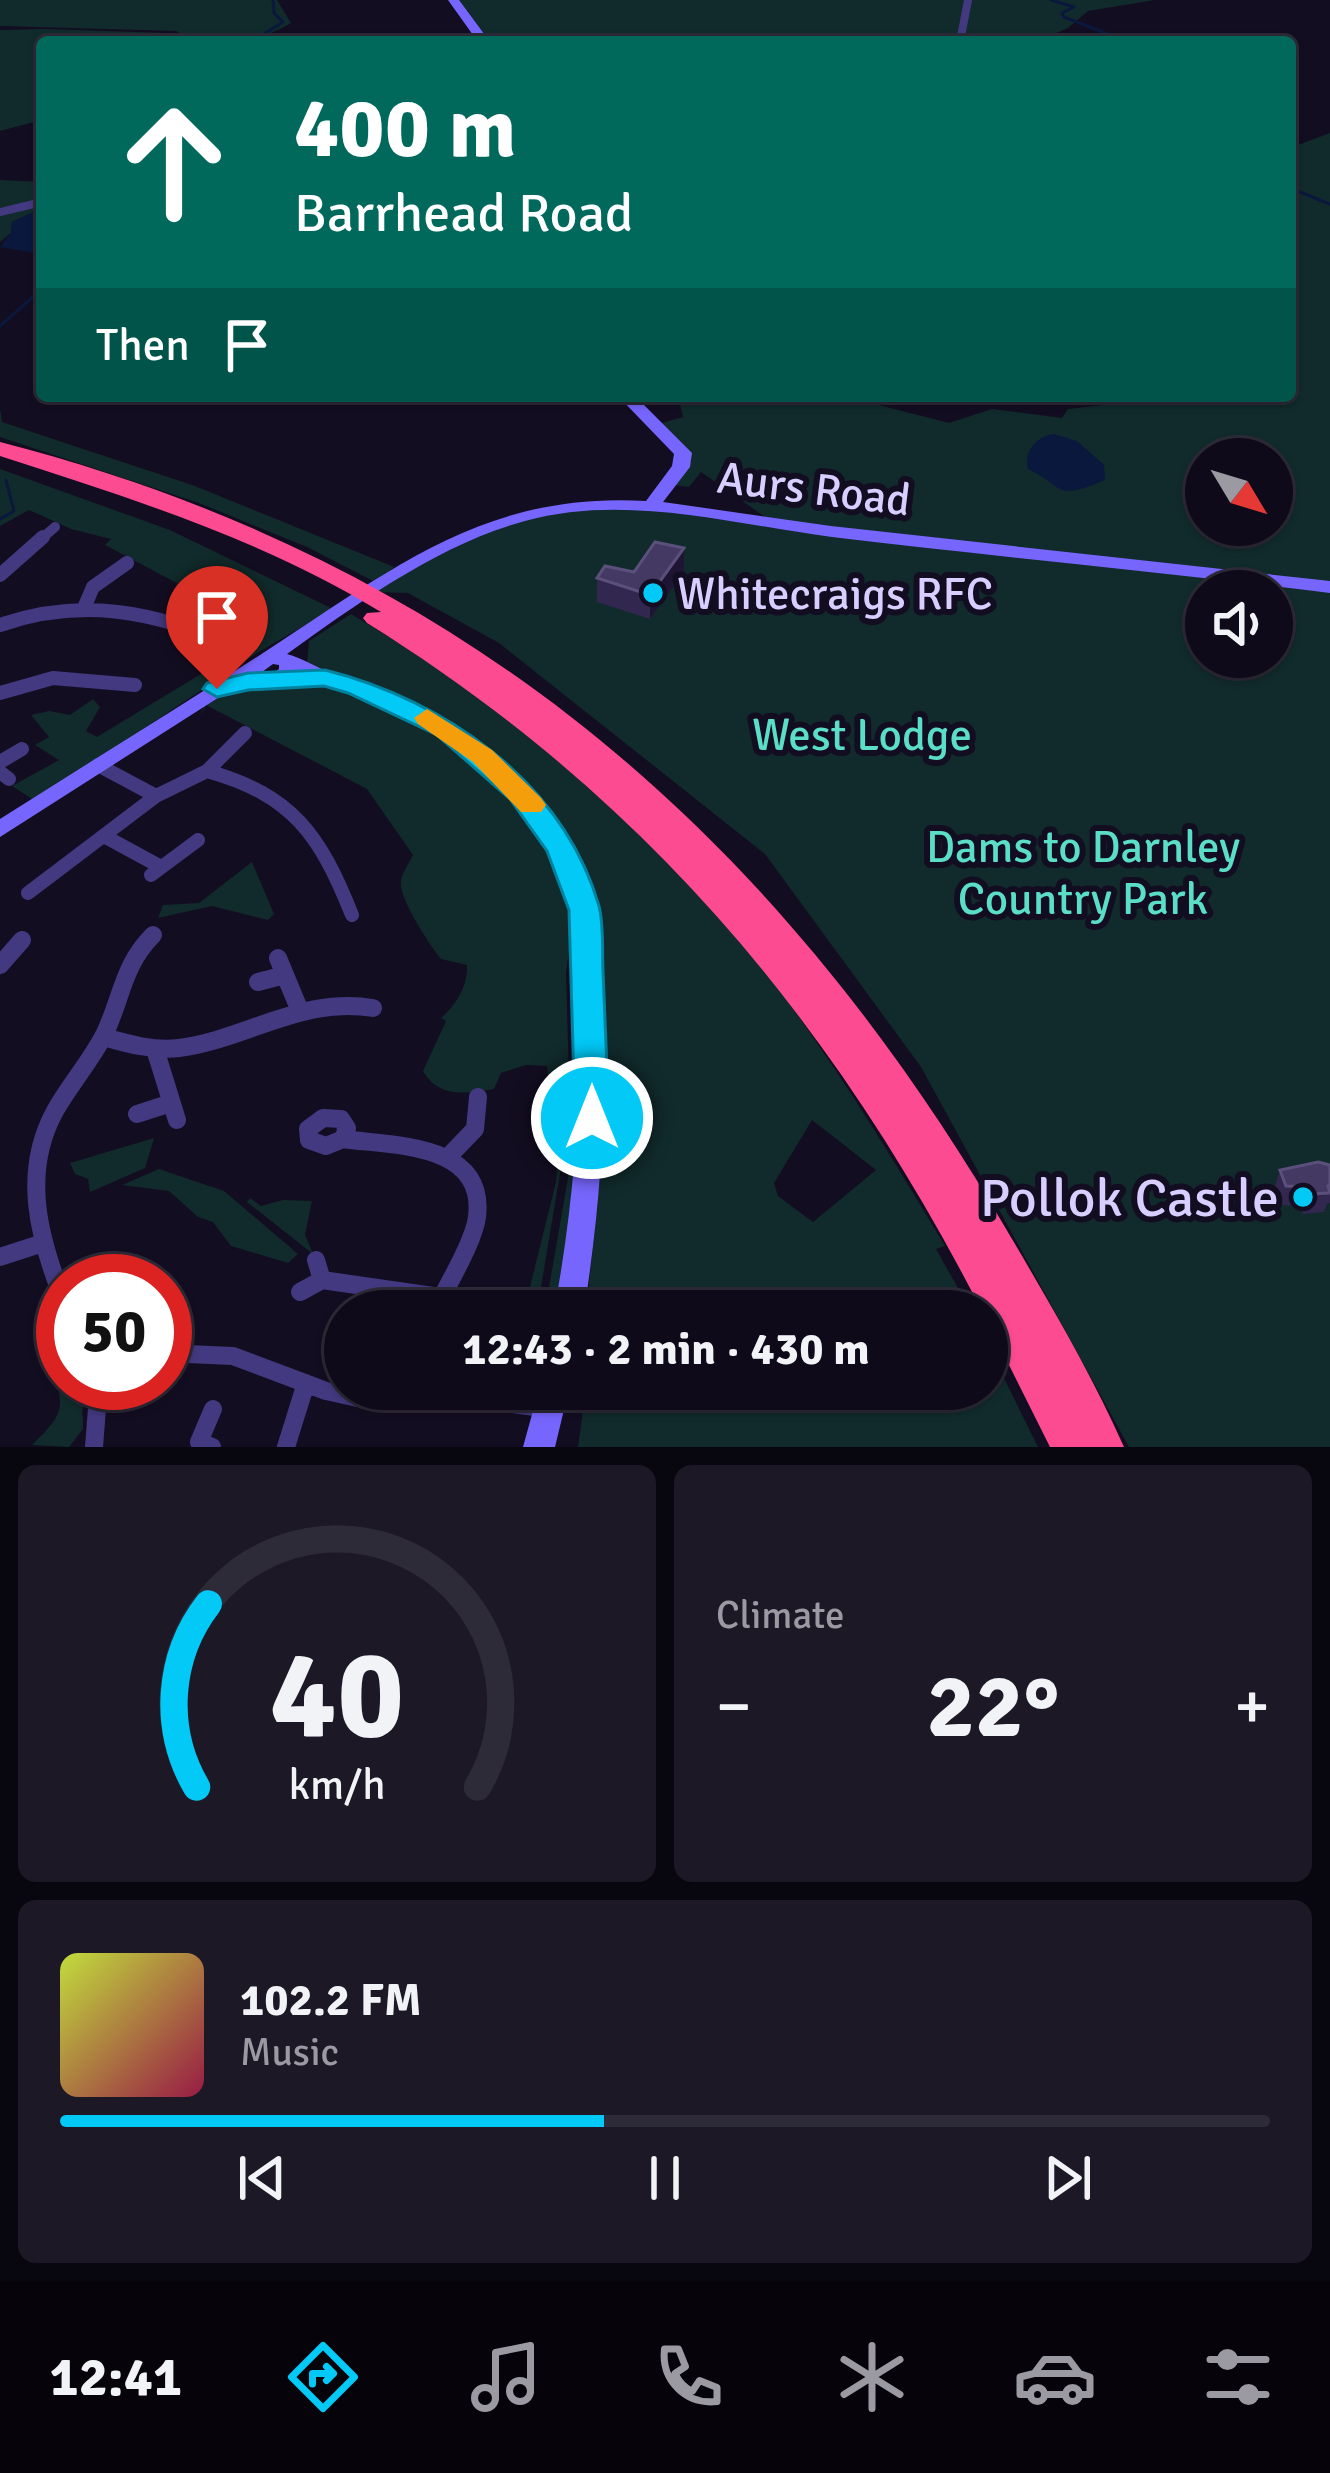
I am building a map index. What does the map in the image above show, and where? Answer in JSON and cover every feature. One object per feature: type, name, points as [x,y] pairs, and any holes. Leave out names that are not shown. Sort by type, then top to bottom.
[{"type":"highway","points":[[0,449],[206,519],[360,588],[514,683],[644,786],[767,910],[898,1080],[984,1218],[1104,1447]]},
{"type":"highway","points":[[0,460],[164,516],[359,609],[506,703],[620,796],[757,938],[890,1117],[954,1226],[1071,1447]]},
{"type":"main road","points":[[453,0],[480,36]]},
{"type":"main road","points":[[632,402],[683,454],[681,466],[651,506]]},
{"type":"main road","name":"Aurs Road","points":[[273,668],[315,626],[458,541],[510,519],[581,506],[651,506],[1330,587]]},
{"type":"main road","points":[[0,829],[217,689],[273,668],[325,678],[423,715],[482,756],[535,810],[578,885],[588,928],[592,1118],[573,1290]]},
{"type":"main road","points":[[539,1447],[549,1410]]},
{"type":"street","points":[[961,36],[968,0]]},
{"type":"street","points":[[0,212],[36,203]]},
{"type":"street","points":[[0,575],[55,527]]},
{"type":"street","points":[[40,540],[55,544]]},
{"type":"street","points":[[84,608],[106,568],[127,563]]},
{"type":"street","points":[[0,625],[39,613],[84,608],[137,612],[181,626]]},
{"type":"street","points":[[0,693],[53,678],[104,693],[135,685]]},
{"type":"street","points":[[28,892],[156,796],[207,771],[245,734]]},
{"type":"street","points":[[0,762],[22,749]]},
{"type":"street","points":[[98,765],[156,796]]},
{"type":"street","points":[[207,771],[255,789],[309,826],[328,852],[352,915]]},
{"type":"street","points":[[104,836],[156,871],[198,840]]},
{"type":"street","points":[[47,1254],[33,1195],[38,1157],[51,1118],[104,1037],[123,969],[154,935]]},
{"type":"street","points":[[1,962],[22,940]]},
{"type":"street","points":[[278,958],[300,1011]]},
{"type":"street","points":[[258,982],[285,975]]},
{"type":"street","points":[[104,1037],[155,1049],[219,1040],[334,1000],[373,1008]]},
{"type":"street","points":[[137,1114],[174,1112],[155,1049]]},
{"type":"street","points":[[449,1156],[475,1129],[478,1097]]},
{"type":"street","points":[[344,1138],[422,1146],[449,1156],[472,1189],[477,1219],[444,1290]]},
{"type":"street","points":[[0,1257],[43,1243]]},
{"type":"street","points":[[137,1254],[141,1243]]},
{"type":"street","points":[[301,1292],[319,1270],[388,1290]]},
{"type":"street","points":[[192,1354],[232,1356],[324,1388]]},
{"type":"street","points":[[286,1447],[306,1383]]},
{"type":"street","points":[[202,1445],[213,1409]]},
{"type":"street","points":[[94,1447],[97,1410]]},
{"type":"green space","points":[[0,0],[277,0],[291,23],[263,36],[0,26]]},
{"type":"green space","points":[[458,0],[1155,0],[1088,11],[1049,36],[962,36],[963,27],[959,36],[484,36]]},
{"type":"green space","points":[[0,30],[173,36],[36,36],[36,122],[0,131]]},
{"type":"green space","name":"Dams to Darnley Country Park","points":[[1330,133],[1330,1447],[1129,1447],[921,1067],[765,854],[499,643],[408,593],[373,592],[469,537],[529,514],[632,506],[768,519],[701,472],[689,487],[674,485],[692,460],[662,423],[683,417],[679,402],[867,402],[949,423],[992,409],[1062,418],[1068,409],[1131,402],[1296,402],[1296,146]]},
{"type":"green space","points":[[0,180],[36,182],[36,211],[12,222],[11,233],[0,242]]},
{"type":"green space","points":[[0,409],[2,422],[195,486],[394,567],[377,583],[307,547],[199,503],[0,437]]},
{"type":"green space","points":[[0,469],[170,530],[333,609],[257,653],[35,801],[12,786],[59,760],[35,745],[49,737],[31,715],[49,711],[70,715],[93,699],[100,707],[86,731],[97,737],[252,643],[261,619],[214,596],[205,598],[105,545],[111,539],[71,529],[29,510],[0,526]]},
{"type":"green space","points":[[351,614],[507,718],[651,839],[734,931],[810,1033],[945,1246],[936,1249],[959,1290],[588,1290],[595,1228],[600,997],[596,908],[577,861],[459,729],[413,703],[307,665],[309,641]],"holes":[[[812,1120],[876,1170],[813,1222],[778,1196],[774,1183]]]},
{"type":"green space","points":[[308,684],[364,697],[454,743],[491,774],[544,840],[575,906],[566,973],[570,1114],[541,1290],[529,1290],[556,1182],[558,1155],[547,1066],[526,1065],[501,1073],[494,1089],[474,1092],[445,1090],[429,1080],[423,1071],[446,1021],[441,1018],[463,988],[467,965],[441,959],[423,933],[402,890],[413,855],[367,789],[206,705],[200,717],[205,704],[239,687]]},
{"type":"green space","points":[[252,862],[274,914],[268,920],[212,906],[158,918],[163,905],[199,903]]},
{"type":"green space","points":[[577,946],[585,1117],[561,1290],[549,1290],[576,1131]]},
{"type":"green space","points":[[154,1138],[145,1168],[90,1192],[88,1179],[75,1174],[70,1163]]},
{"type":"green space","points":[[159,1169],[224,1191],[298,1254],[288,1263],[231,1246],[213,1222],[198,1217],[169,1191],[122,1185]]},
{"type":"green space","points":[[250,1198],[261,1206],[283,1200],[312,1201],[305,1235],[313,1254],[247,1202]]},
{"type":"green space","points":[[1008,1386],[1038,1447],[578,1447],[583,1410],[1008,1410]]},
{"type":"green space","points":[[59,1410],[83,1410],[83,1429],[69,1447],[32,1445],[52,1423]]},
{"type":"water","points":[[36,211],[36,253],[0,247],[11,233],[12,222]]},
{"type":"water","points":[[1054,434],[1077,441],[1104,465],[1105,480],[1061,490],[1028,469],[1033,446]]},
{"type":"building","points":[[655,542],[684,548],[650,595],[597,578],[605,566],[634,572]]},
{"type":"building","points":[[1318,1162],[1330,1165],[1330,1193],[1310,1194],[1307,1187],[1286,1186],[1280,1170]]},
{"type":"waterway","points":[[261,36],[283,22],[274,13],[273,0]]},
{"type":"waterway","points":[[1051,0],[1074,7],[1062,13],[1064,17],[1106,36]]},
{"type":"waterway","points":[[1296,190],[1330,204]]},
{"type":"waterway","points":[[0,326],[36,294]]},
{"type":"waterway","points":[[0,519],[14,511],[6,480]]},
{"type":"slow traffic","points":[[427,718],[482,756],[531,805]]},
{"type":"place","name":"Whitecraigs RFC","points":[[653,593]]},
{"type":"place","name":"Pollok Castle","points":[[1303,1197]]},
{"type":"route","points":[[217,689],[248,682],[325,678],[358,688],[447,729],[520,792],[561,848],[585,910],[592,1118]]},
{"type":"park label","name":"West Lodge","points":[[862,734]]}]
